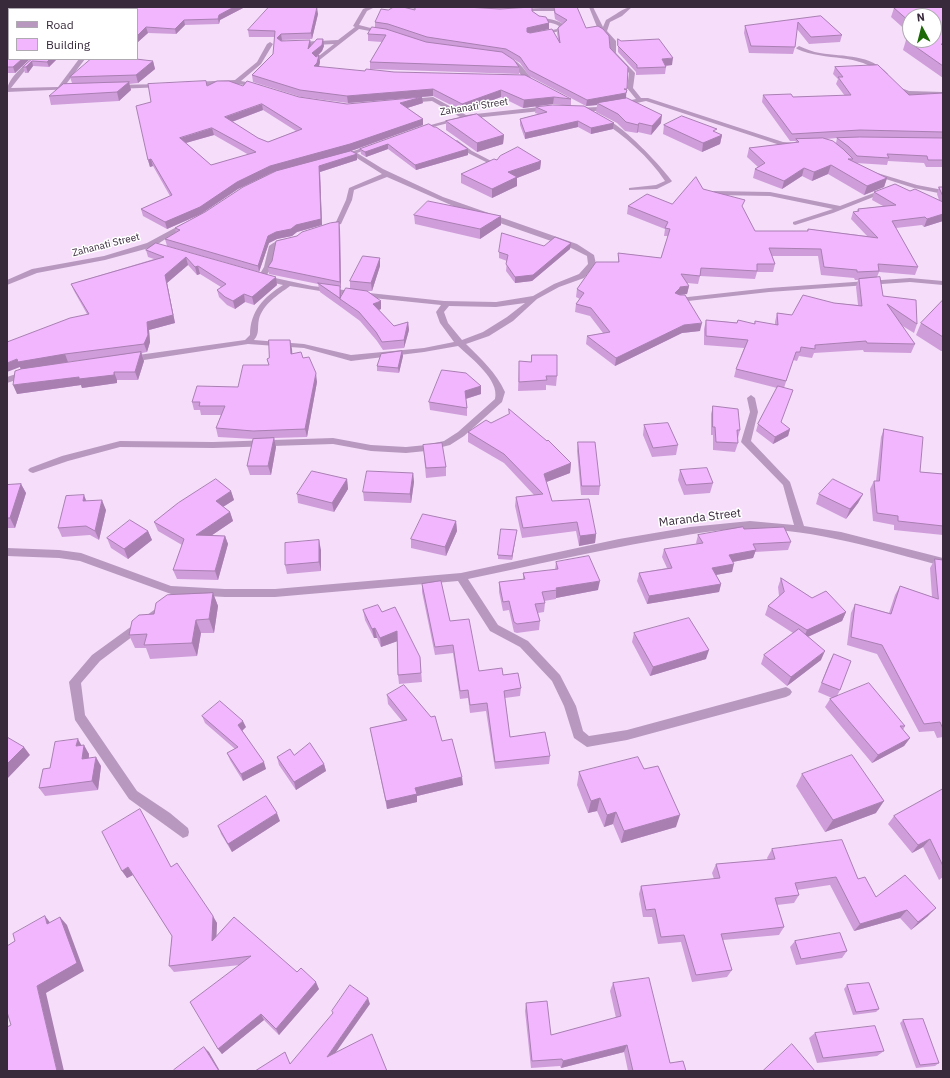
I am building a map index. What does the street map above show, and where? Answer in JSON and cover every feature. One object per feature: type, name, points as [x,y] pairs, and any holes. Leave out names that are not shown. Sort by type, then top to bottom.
[{"type":"street","points":[[357,28],[356,24],[365,10],[373,7]]},
{"type":"street","points":[[401,7],[435,9]]},
{"type":"street","points":[[515,10],[556,10],[572,7]]},
{"type":"street","points":[[591,7],[598,24],[613,41],[613,53],[632,73],[630,88],[639,99]]},
{"type":"street","points":[[604,32],[608,21],[620,16],[630,7]]},
{"type":"street","points":[[536,10],[535,16],[540,20],[558,22],[562,26],[556,31],[536,35]]},
{"type":"street","points":[[317,60],[329,52],[338,42],[357,28],[388,33]]},
{"type":"street","points":[[290,44],[338,42]]},
{"type":"street","points":[[236,82],[259,63],[270,44]]},
{"type":"street","points":[[799,48],[813,54],[839,56],[871,64],[880,69],[890,81],[903,92],[943,94]]},
{"type":"street","points":[[503,57],[514,62],[526,78],[540,87]]},
{"type":"street","points":[[7,89],[24,68],[33,60]]},
{"type":"street","points":[[60,88],[81,60]]},
{"type":"street","points":[[518,78],[526,78]]},
{"type":"street","points":[[186,84],[236,82],[262,87]]},
{"type":"street","points":[[109,87],[170,85]]},
{"type":"street","points":[[7,89],[81,88]]},
{"type":"street","points":[[400,102],[433,99],[465,117]]},
{"type":"street","points":[[584,110],[598,109],[639,99],[657,101],[782,144],[804,145]]},
{"type":"street","points":[[571,106],[584,110],[614,125],[662,170],[669,181],[667,184],[631,189]]},
{"type":"street","name":"Zahanati Street","points":[[410,132],[465,117],[498,112],[558,108]]},
{"type":"street","points":[[433,125],[439,129]]},
{"type":"street","points":[[451,138],[470,152],[496,165]]},
{"type":"street","points":[[338,157],[381,142]]},
{"type":"street","points":[[120,360],[223,347],[248,342],[304,346],[351,358],[424,350],[461,343],[496,329],[526,305],[543,295],[554,286],[580,279],[586,274],[592,264],[590,255],[574,246],[452,203],[388,174],[353,153]]},
{"type":"street","points":[[863,170],[905,183],[943,192]]},
{"type":"street","points":[[319,229],[338,223],[349,200],[351,189],[354,186],[388,174]]},
{"type":"street","points":[[794,223],[840,208],[905,183]]},
{"type":"street","points":[[714,193],[770,194],[840,208]]},
{"type":"street","name":"Zahanati Street","points":[[7,283],[35,271],[106,258],[150,245],[196,220]]},
{"type":"street","points":[[294,239],[280,242],[273,246],[268,267],[259,276],[289,284],[446,305],[481,306],[502,304],[543,295]]},
{"type":"street","points":[[150,245],[161,249]]},
{"type":"street","points":[[679,300],[738,293],[910,280],[943,283]]},
{"type":"street","points":[[248,342],[254,335],[253,321],[259,310],[270,296],[289,284]]},
{"type":"street","points":[[33,470],[65,458],[120,444],[213,445],[334,441],[371,448],[406,450],[426,448],[447,443],[461,434],[498,400],[501,392],[490,375],[461,343],[441,316],[440,312],[446,305]]},
{"type":"street","points":[[7,380],[22,374],[37,372]]},
{"type":"street","points":[[751,398],[754,412],[746,442],[787,484],[800,529]]},
{"type":"street","name":"Maranda Street","points":[[7,552],[59,554],[81,557],[171,590],[225,593],[275,593],[461,578],[573,552],[690,531],[750,525],[800,529],[841,536],[943,562]]},
{"type":"street","points":[[461,578],[494,628],[524,644],[556,678],[570,706],[578,734],[587,742],[627,735],[786,692]]},
{"type":"street","points":[[183,832],[166,817],[133,795],[79,716],[75,682],[96,658],[187,590]]},
{"type":"building","points":[[7,7],[234,7],[219,15],[218,19],[184,20],[175,29],[146,27],[138,35],[138,8],[8,8],[8,60],[21,60],[13,67],[7,67]]},
{"type":"building","points":[[269,7],[317,7],[311,33],[281,34],[277,38],[281,41],[310,40],[308,49],[317,39],[323,39],[322,45],[312,53],[316,57],[319,55],[317,63],[314,66],[365,71],[366,69],[394,72],[525,75],[571,99],[554,97],[524,100],[501,90],[462,104],[433,89],[347,96],[300,90],[252,75],[273,54],[275,31],[248,30]]},
{"type":"building","points":[[394,7],[403,7],[415,10],[415,7],[500,9],[532,7],[532,11],[539,16],[546,17],[549,23],[527,28],[527,32],[530,33],[552,29],[560,43],[558,28],[567,20],[555,13],[554,7],[577,7],[586,28],[598,26],[603,29],[609,36],[610,48],[628,67],[627,89],[624,89],[627,90],[626,93],[587,100],[529,70],[520,57],[506,49],[427,37],[388,24],[375,22],[381,9],[388,10]]},
{"type":"building","points":[[943,7],[943,44],[942,8],[902,8],[902,15],[894,8]]},
{"type":"building","points":[[821,16],[842,35],[811,37],[798,22],[795,47],[751,46],[745,26]]},
{"type":"building","points":[[372,27],[386,29],[426,42],[502,52],[514,60],[519,67],[370,62],[386,35],[368,34]]},
{"type":"building","points":[[618,39],[621,41],[659,39],[673,58],[662,59],[666,67],[637,68],[637,65],[618,46]]},
{"type":"building","points":[[942,45],[943,66],[917,48],[942,48]]},
{"type":"building","points":[[138,59],[153,61],[136,75],[70,77],[90,60]]},
{"type":"building","points":[[31,60],[49,60],[47,62],[32,61],[26,67],[23,67]]},
{"type":"building","points":[[878,65],[909,95],[943,93],[943,132],[860,130],[792,134],[763,95],[791,94],[793,97],[851,95],[838,77],[843,77],[835,67]]},
{"type":"building","points":[[206,81],[207,86],[217,81],[229,81],[243,86],[247,81],[299,97],[347,104],[422,97],[400,103],[423,119],[350,144],[270,166],[237,182],[200,207],[165,222],[141,209],[172,195],[151,159],[148,160],[136,106],[151,102],[148,84]],"holes":[[[262,104],[302,129],[268,142],[258,138],[225,117]],[[212,128],[256,152],[211,165],[180,138]]]},
{"type":"building","points":[[129,82],[117,92],[49,96],[63,84]]},
{"type":"building","points":[[627,98],[662,115],[652,126],[639,123],[638,125],[626,122],[618,114],[597,103]]},
{"type":"building","points":[[553,105],[584,106],[614,123],[591,128],[578,121],[525,133],[520,119],[547,112],[536,107]]},
{"type":"building","points":[[477,114],[504,135],[477,143],[446,121]]},
{"type":"building","points":[[682,116],[717,129],[713,131],[722,135],[703,143],[664,125]]},
{"type":"building","points":[[429,124],[436,127],[468,149],[415,165],[388,144],[365,152],[360,149]]},
{"type":"building","points":[[823,138],[833,141],[853,159],[848,159],[887,178],[867,186],[831,165],[814,172],[804,168],[784,181],[755,169],[765,163],[749,148],[799,142],[796,139]]},
{"type":"building","points":[[837,138],[943,138],[943,160],[928,160],[927,156],[887,154],[889,158],[857,156],[849,147]]},
{"type":"building","points":[[518,147],[541,161],[508,172],[517,177],[492,189],[461,174],[494,159],[497,160],[500,156]]},
{"type":"building","points":[[351,151],[357,154],[319,166],[321,219],[296,225],[291,229],[276,232],[268,236],[258,266],[165,239],[180,230],[175,228],[205,212],[243,187],[276,171]]},
{"type":"building","points":[[696,177],[703,189],[745,200],[742,206],[755,231],[808,231],[808,229],[878,238],[853,212],[859,211],[858,209],[896,205],[874,192],[895,184],[910,191],[915,189],[943,202],[943,214],[927,219],[925,217],[892,221],[918,267],[878,264],[879,271],[857,272],[857,270],[824,267],[821,249],[769,248],[775,264],[757,264],[757,271],[701,268],[700,276],[681,274],[689,286],[680,287],[675,293],[685,295],[702,323],[684,325],[616,358],[587,336],[610,332],[591,308],[576,304],[584,293],[577,289],[596,262],[619,262],[618,253],[661,258],[670,229],[665,228],[668,222],[628,206],[647,194],[672,204]]},
{"type":"building","points":[[939,187],[943,187],[943,196]]},
{"type":"building","points":[[428,201],[501,216],[480,229],[414,215]]},
{"type":"building","points":[[339,222],[340,282],[268,267],[272,261],[276,241],[297,236],[302,232],[330,223]]},
{"type":"building","points":[[502,233],[544,246],[555,237],[571,243],[533,275],[515,277],[506,264],[508,255],[499,252]]},
{"type":"building","points":[[156,243],[276,277],[252,297],[244,294],[233,301],[225,297],[217,290],[226,284],[198,266],[195,267],[186,257],[165,275],[173,315],[147,322],[148,335],[144,344],[65,354],[18,362],[17,359],[7,363],[7,342],[70,318],[89,314],[71,284],[164,257],[146,250]]},
{"type":"building","points":[[363,256],[380,258],[371,283],[350,281]]},
{"type":"building","points":[[880,277],[883,296],[916,300],[917,324],[887,304],[915,344],[867,343],[866,341],[815,345],[815,349],[801,347],[800,352],[796,352],[786,381],[736,369],[748,340],[706,336],[706,320],[737,323],[738,320],[755,324],[755,321],[778,325],[777,313],[792,315],[803,295],[834,303],[862,306],[859,279]]},
{"type":"building","points":[[318,283],[340,286],[340,298]]},
{"type":"building","points":[[346,288],[367,291],[381,301],[373,304],[394,326],[408,322],[404,340],[382,342],[376,332],[359,312],[340,299]]},
{"type":"building","points":[[943,300],[943,337],[921,323]]},
{"type":"building","points":[[269,340],[290,340],[291,354],[301,352],[303,358],[309,357],[316,373],[305,429],[253,431],[216,428],[225,406],[199,406],[200,402],[192,402],[197,386],[238,387],[243,365],[269,365],[267,359],[269,358]]},
{"type":"building","points":[[402,351],[398,368],[377,366],[381,354]]},
{"type":"building","points":[[141,352],[135,372],[114,372],[114,375],[79,379],[79,377],[13,385],[15,371],[21,369]]},
{"type":"building","points":[[532,355],[557,355],[557,376],[546,376],[547,380],[519,382],[519,361],[531,362]]},
{"type":"building","points":[[442,370],[466,373],[481,386],[465,391],[467,408],[429,402]]},
{"type":"building","points":[[778,386],[793,390],[781,422],[790,429],[775,437],[758,424]]},
{"type":"building","points":[[713,406],[738,409],[740,430],[737,430],[738,443],[716,442],[715,427],[713,427]]},
{"type":"building","points":[[509,409],[547,441],[548,440],[571,463],[544,474],[552,501],[589,499],[596,534],[580,536],[577,522],[523,528],[516,497],[543,494],[504,454],[468,432],[486,420],[491,423],[509,414]]},
{"type":"building","points":[[668,423],[678,445],[653,448],[644,425]]},
{"type":"building","points":[[884,429],[923,437],[920,472],[943,474],[943,526],[898,521],[898,516],[877,513],[874,481],[879,481]]},
{"type":"building","points":[[274,438],[268,466],[247,466],[253,439]]},
{"type":"building","points":[[578,442],[595,442],[600,486],[582,486]]},
{"type":"building","points":[[442,443],[446,467],[426,468],[423,445]]},
{"type":"building","points":[[707,468],[713,483],[686,485],[680,470]]},
{"type":"building","points":[[312,471],[347,479],[332,503],[297,494]]},
{"type":"building","points":[[367,471],[413,473],[410,494],[363,492]]},
{"type":"building","points":[[216,479],[231,491],[216,501],[230,512],[196,535],[225,536],[215,571],[173,570],[184,539],[154,522],[178,503]]},
{"type":"building","points":[[833,479],[863,494],[850,509],[819,494]]},
{"type":"building","points":[[21,484],[10,518],[7,518],[7,485]]},
{"type":"building","points":[[84,495],[83,501],[102,500],[95,531],[86,526],[58,528],[66,496]]},
{"type":"building","points":[[423,514],[456,521],[445,547],[411,539]]},
{"type":"building","points":[[130,520],[148,531],[124,549],[107,538]]},
{"type":"building","points":[[743,527],[744,529],[784,527],[791,542],[753,544],[756,550],[729,555],[734,564],[712,568],[721,584],[649,596],[639,573],[672,568],[664,549],[703,543],[698,535]]},
{"type":"building","points":[[501,529],[517,530],[512,556],[498,555]]},
{"type":"building","points":[[319,540],[319,562],[285,565],[285,543]]},
{"type":"building","points":[[589,556],[600,581],[556,588],[557,590],[542,592],[545,603],[535,604],[540,621],[517,624],[514,622],[509,601],[503,602],[499,582],[525,579],[523,573],[558,569],[556,562]]},
{"type":"building","points":[[935,559],[943,560],[943,729],[940,722],[924,724],[882,645],[851,637],[855,604],[891,614],[900,586],[938,599]]},
{"type":"building","points":[[781,578],[812,598],[826,591],[846,612],[807,630],[768,606],[784,592]]},
{"type":"building","points":[[441,581],[450,621],[469,619],[479,671],[502,668],[503,675],[518,673],[521,688],[504,691],[510,737],[545,732],[550,756],[495,762],[487,703],[470,705],[468,690],[460,691],[453,645],[435,647],[422,584]]},
{"type":"building","points":[[213,593],[209,619],[196,620],[192,643],[144,645],[147,634],[129,635],[132,621],[139,615],[154,614],[156,603],[167,595]]},
{"type":"building","points":[[378,605],[382,612],[395,607],[420,657],[421,673],[398,675],[397,631],[380,638],[375,628],[372,629],[363,610]]},
{"type":"building","points":[[689,618],[709,650],[653,667],[634,633]]},
{"type":"building","points":[[799,629],[825,651],[791,677],[764,655]]},
{"type":"building","points":[[834,654],[851,661],[840,690],[822,683]]},
{"type":"building","points":[[869,683],[905,726],[900,726],[910,738],[878,755],[830,699]]},
{"type":"building","points":[[404,685],[431,717],[435,716],[442,741],[452,739],[462,777],[415,788],[417,794],[386,801],[370,728],[407,720],[387,695]]},
{"type":"building","points":[[220,701],[243,721],[238,725],[264,762],[241,774],[227,753],[238,747],[202,716]]},
{"type":"building","points":[[7,737],[24,747],[7,764]]},
{"type":"building","points":[[78,739],[76,746],[84,745],[82,759],[96,757],[92,781],[39,788],[43,769],[50,768],[55,742]]},
{"type":"building","points":[[310,743],[324,764],[294,782],[277,757],[290,749],[294,755]]},
{"type":"building","points":[[852,755],[884,801],[833,820],[802,774]]},
{"type":"building","points":[[638,757],[644,769],[658,766],[680,815],[624,831],[616,812],[607,815],[600,798],[591,801],[579,772]]},
{"type":"building","points":[[943,789],[943,866],[930,839],[918,845],[894,816]]},
{"type":"building","points":[[266,796],[277,813],[228,844],[218,826]]},
{"type":"building","points":[[140,809],[171,867],[177,863],[213,916],[212,941],[234,917],[297,972],[301,968],[316,982],[276,1029],[261,1014],[218,1049],[190,1002],[251,956],[169,966],[172,936],[128,867],[122,871],[102,832]]},
{"type":"building","points":[[842,840],[858,879],[865,877],[876,897],[905,875],[936,908],[918,922],[907,910],[860,924],[836,877],[795,883],[799,895],[775,898],[784,927],[721,934],[732,970],[696,975],[684,935],[661,937],[655,909],[646,910],[641,886],[720,878],[716,864],[775,859],[772,849]]},
{"type":"building","points":[[45,916],[47,924],[60,917],[77,963],[37,986],[57,1071],[7,1071],[7,1027],[11,1025],[7,1012],[7,946],[15,941],[13,934]]},
{"type":"building","points":[[840,933],[847,951],[801,959],[795,941]]},
{"type":"building","points":[[649,978],[670,1063],[683,1061],[686,1071],[633,1071],[627,1045],[563,1061],[562,1059],[532,1061],[526,1003],[547,1001],[551,1035],[621,1016],[613,983]]},
{"type":"building","points":[[869,983],[879,1009],[856,1012],[847,985]]},
{"type":"building","points":[[350,985],[368,998],[327,1057],[372,1034],[387,1071],[255,1071],[285,1052],[290,1064],[333,1013],[332,1011]]},
{"type":"building","points":[[923,1019],[939,1063],[920,1065],[903,1020]]},
{"type":"building","points":[[875,1026],[884,1051],[823,1058],[815,1033]]},
{"type":"building","points":[[792,1044],[815,1071],[763,1071]]},
{"type":"building","points":[[204,1047],[219,1071],[174,1070]]}]
